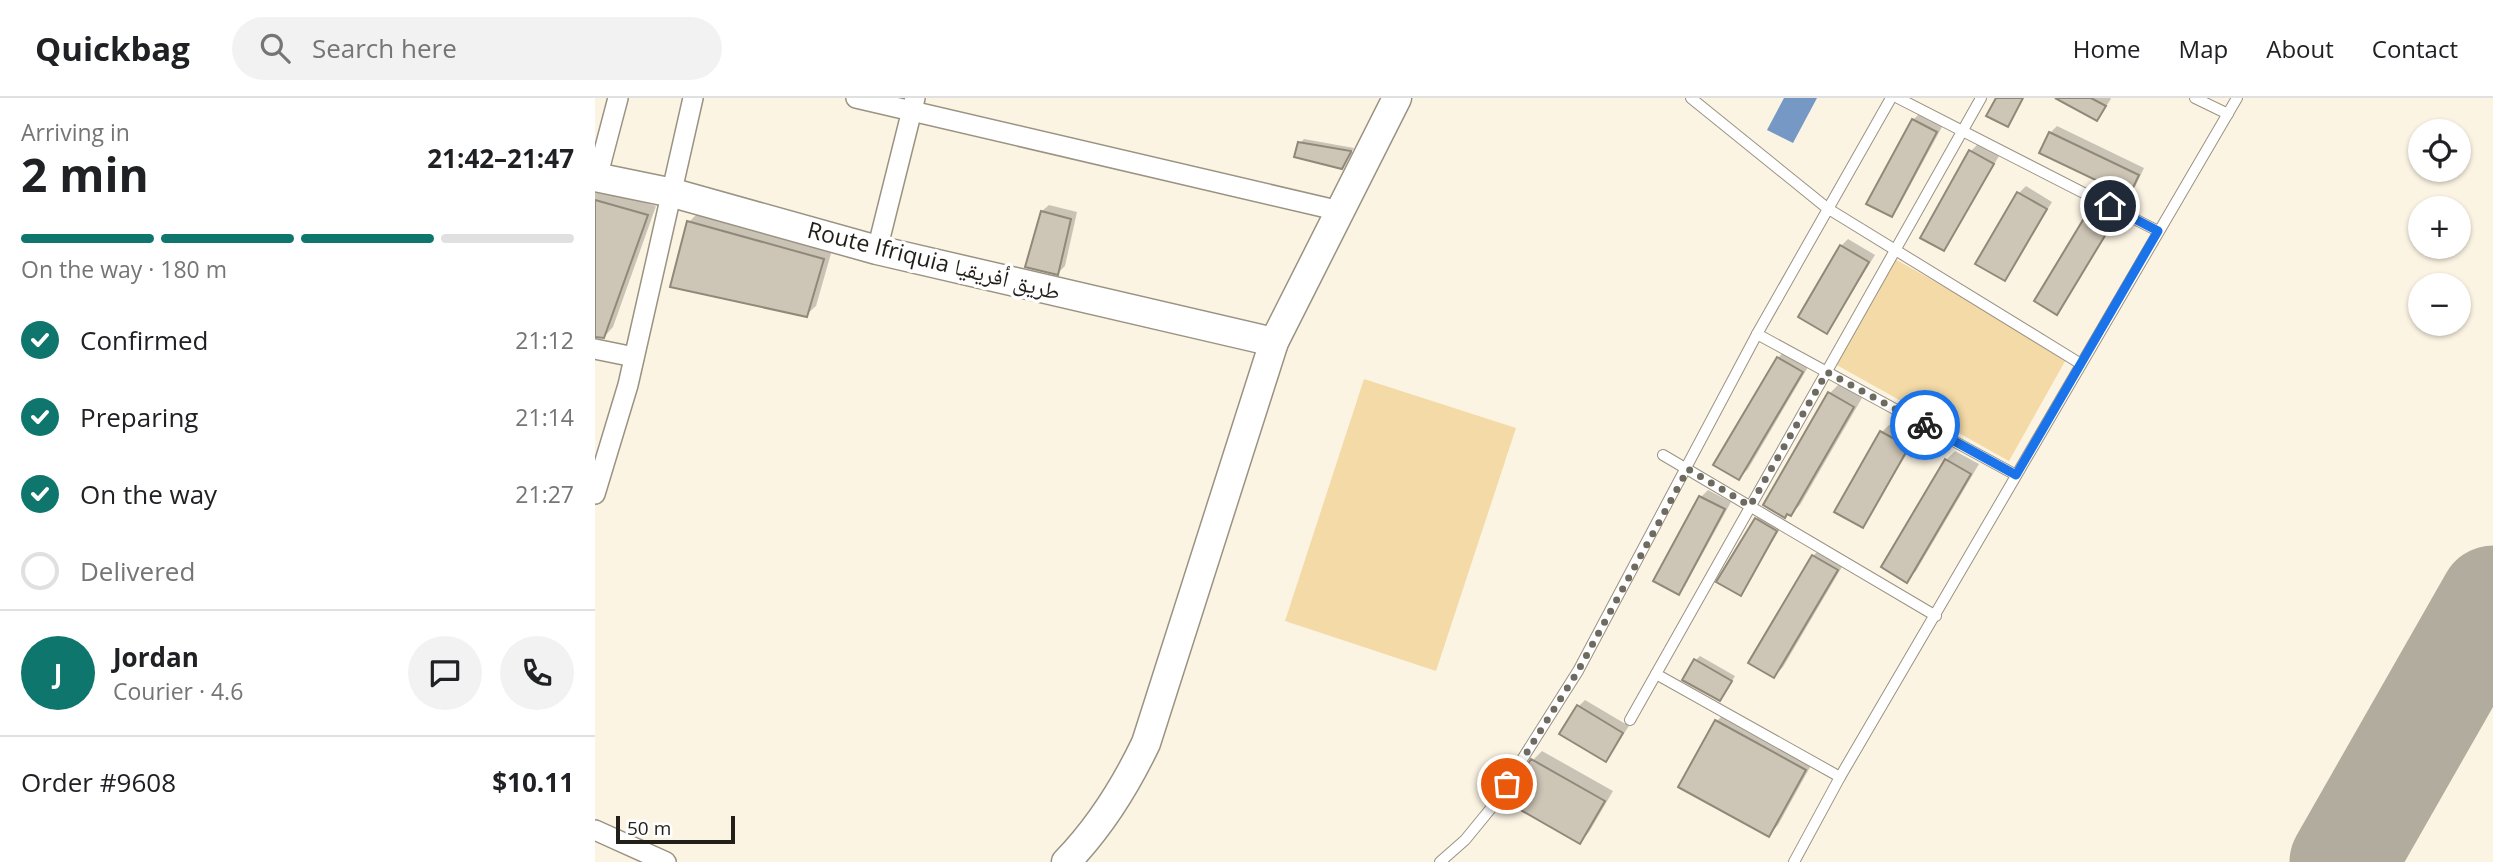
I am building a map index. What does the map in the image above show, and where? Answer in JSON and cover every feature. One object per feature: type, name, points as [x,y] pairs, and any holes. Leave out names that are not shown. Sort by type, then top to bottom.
[{"type":"street","points":[[596,177],[618,98]]},
{"type":"street","points":[[595,494],[634,357],[693,98]]},
{"type":"street","points":[[856,98],[913,106],[1340,211]]},
{"type":"street","points":[[1066,862],[1093,834],[1126,785],[1146,743],[1274,342],[1393,99]]},
{"type":"street","points":[[877,250],[913,106]]},
{"type":"street","name":"Route Ifriquia طريق أفريقيا","points":[[596,177],[673,193],[877,250],[1274,342]]},
{"type":"street","points":[[595,349],[634,357]]},
{"type":"street","points":[[595,830],[666,862]]},
{"type":"lane","points":[[1691,98],[1828,208],[1895,252],[2081,364]]},
{"type":"lane","points":[[1440,862],[1465,840],[1492,807],[1571,682],[1688,469],[1692,454],[1757,334],[1891,98]]},
{"type":"lane","points":[[1898,98],[2158,231]]},
{"type":"lane","points":[[1630,720],[1981,98]]},
{"type":"lane","points":[[2195,98],[2228,114]]},
{"type":"lane","points":[[1794,862],[1840,778],[2237,98]]},
{"type":"lane","points":[[1757,334],[2016,475]]},
{"type":"lane","points":[[1663,455],[1936,616]]},
{"type":"lane","points":[[1656,674],[1840,778]]},
{"type":"shaded area","points":[[1893,258],[2068,356],[2009,461],[1833,363]]},
{"type":"shaded area","points":[[1364,379],[1516,428],[1436,671],[1285,621]]},
{"type":"water","points":[[1784,98],[1817,98],[1793,143],[1767,130]]},
{"type":"building","points":[[1996,98],[2023,98],[2008,127],[1986,116]]},
{"type":"building","points":[[2055,98],[2091,98],[2106,106],[2097,121]]},
{"type":"building","points":[[1912,119],[1937,132],[1892,217],[1866,204]]},
{"type":"building","points":[[2049,132],[2139,175],[2129,196],[2039,153]]},
{"type":"building","points":[[1298,142],[1351,152],[1342,169],[1294,157]]},
{"type":"building","points":[[1969,150],[1994,164],[1944,251],[1920,238]]},
{"type":"building","points":[[2017,192],[2047,209],[2005,281],[1975,264]]},
{"type":"building","points":[[595,200],[648,215],[604,338],[595,337]]},
{"type":"building","points":[[1041,211],[1071,219],[1058,275],[1025,267]]},
{"type":"building","points":[[2086,215],[2109,229],[2057,315],[2034,301]]},
{"type":"building","points":[[687,221],[824,259],[807,317],[670,287]]},
{"type":"building","points":[[1840,245],[1869,262],[1827,334],[1798,317]]},
{"type":"building","points":[[1777,357],[1803,372],[1739,480],[1713,465]]},
{"type":"building","points":[[1828,392],[1854,407],[1791,516],[1787,514],[1785,518],[1763,505]]},
{"type":"building","points":[[1880,431],[1909,447],[1863,528],[1834,512]]},
{"type":"building","points":[[1945,459],[1971,474],[1907,583],[1881,567]]},
{"type":"building","points":[[1699,496],[1725,509],[1679,595],[1653,581]]},
{"type":"building","points":[[1755,518],[1777,531],[1741,596],[1716,582]]},
{"type":"building","points":[[1812,555],[1838,570],[1774,678],[1748,663]]},
{"type":"building","points":[[1694,659],[1732,681],[1720,701],[1682,680]]},
{"type":"building","points":[[1577,705],[1623,733],[1606,762],[1559,734]]},
{"type":"building","points":[[1715,720],[1806,770],[1769,837],[1678,787]]},
{"type":"building","points":[[1531,759],[1605,801],[1580,844],[1505,801]]},
{"type":"runway","points":[[2343,862],[2493,599]]},
{"type":"way so far","points":[[1507,784],[1578,671],[1688,469],[1750,506],[1827,372],[1925,425]]},
{"type":"route","points":[[1925,425],[2016,475],[2158,231],[2110,206]]}]
